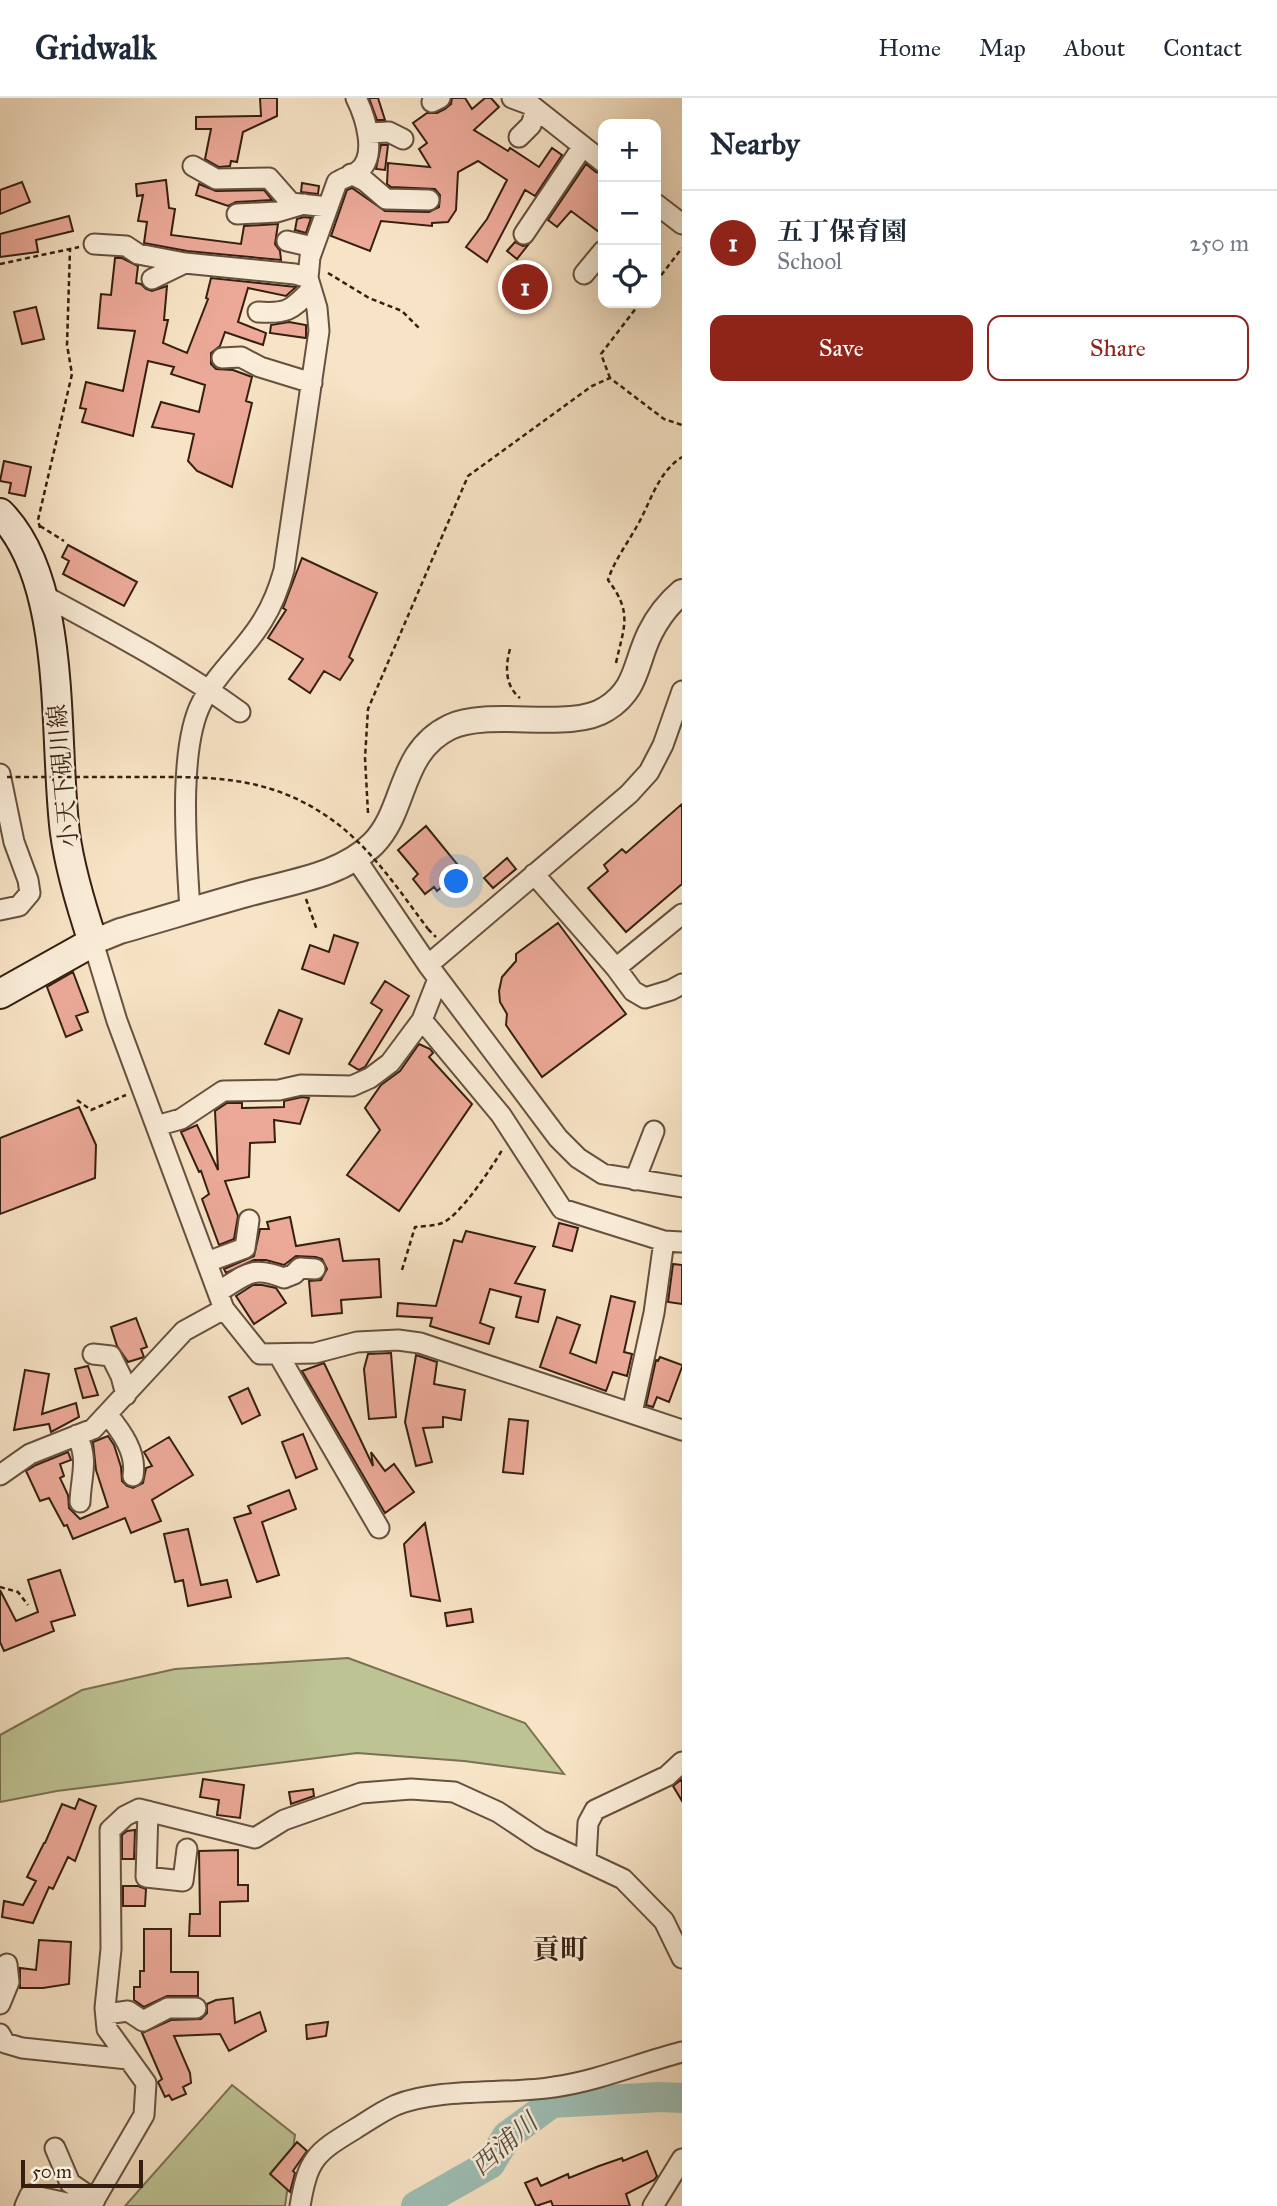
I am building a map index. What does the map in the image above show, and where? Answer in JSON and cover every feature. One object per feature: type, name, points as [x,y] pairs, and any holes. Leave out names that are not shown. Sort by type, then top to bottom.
[{"type":"main road","name":"小天下硯川線","points":[[0,513],[9,522],[31,558],[43,594],[50,628],[65,833],[74,883],[93,942]]},
{"type":"main road","points":[[0,994],[93,942]]},
{"type":"street","points":[[258,312],[281,314],[296,304],[310,269],[337,182],[358,172],[366,160],[368,133],[362,109],[356,98]]},
{"type":"street","points":[[512,98],[536,109],[598,158]]},
{"type":"street","points":[[519,137],[531,125],[536,109]]},
{"type":"street","points":[[368,133],[389,132],[403,139]]},
{"type":"street","points":[[524,234],[583,146]]},
{"type":"street","points":[[193,166],[216,179],[269,178],[291,203],[328,206]]},
{"type":"street","points":[[351,174],[365,181],[386,199],[429,200]]},
{"type":"street","points":[[236,214],[277,212],[304,204]]},
{"type":"street","points":[[661,208],[682,223]]},
{"type":"street","points":[[190,911],[186,820],[193,724],[202,701],[262,622],[277,595],[284,570],[312,383],[319,331],[317,308],[310,269],[287,241]]},
{"type":"street","points":[[94,244],[126,246],[138,254],[185,263],[295,274],[310,269]]},
{"type":"street","points":[[584,274],[598,257]]},
{"type":"street","points":[[152,279],[185,263]]},
{"type":"street","points":[[222,358],[241,356],[260,367],[312,383]]},
{"type":"street","points":[[682,592],[659,617],[649,635],[638,669],[624,695],[606,710],[579,718],[477,721],[451,726],[432,738],[413,760],[388,818],[364,852],[297,880],[120,931],[93,942],[117,1021],[221,1301],[260,1354],[315,1353],[357,1342],[398,1339],[420,1343],[682,1430]]},
{"type":"street","points":[[43,594],[210,690],[240,712]]},
{"type":"street","points":[[156,1126],[181,1119],[223,1091],[279,1090],[301,1085],[352,1086],[370,1079],[390,1063],[422,1020],[433,972],[534,874],[629,794],[649,772],[663,745],[682,691]]},
{"type":"street","points":[[0,910],[19,906],[30,893],[14,842],[2,777]]},
{"type":"street","points":[[364,852],[433,972],[558,1138],[578,1158],[603,1174],[682,1187]]},
{"type":"street","points":[[534,874],[633,991],[645,998],[682,984]]},
{"type":"street","points":[[616,968],[682,914]]},
{"type":"street","points":[[422,1020],[501,1115],[562,1209],[673,1241],[632,1413]]},
{"type":"street","points":[[635,1180],[654,1131]]},
{"type":"street","points":[[207,1262],[245,1248],[249,1220]]},
{"type":"street","points":[[0,1475],[30,1454],[93,1429],[184,1331],[250,1273],[266,1270],[284,1278],[295,1274],[300,1268],[315,1269]]},
{"type":"street","points":[[93,1354],[111,1356],[121,1376],[126,1395]]},
{"type":"street","points":[[278,1354],[379,1528]]},
{"type":"street","points":[[107,1414],[120,1429],[129,1446],[135,1466],[133,1476]]},
{"type":"street","points":[[77,1435],[86,1460],[80,1478],[79,1502]]},
{"type":"street","points":[[586,1860],[588,1823],[595,1810],[667,1776],[682,1762]]},
{"type":"street","points":[[89,2204],[144,2115],[146,2083],[107,2029],[106,2014],[111,1949],[110,1830],[125,1816],[139,1809],[255,1838],[284,1820],[361,1793],[411,1788],[454,1793],[498,1812],[540,1840],[623,1879],[664,1922],[682,1958]]},
{"type":"street","points":[[148,1811],[146,1877],[183,1881],[187,1849]]},
{"type":"street","points":[[0,2004],[9,1982],[7,1964]]},
{"type":"street","points":[[106,2014],[128,2011],[143,2021],[168,2008],[196,2008]]},
{"type":"street","points":[[0,2034],[5,2043],[22,2048],[128,2059]]},
{"type":"street","points":[[300,2206],[305,2177],[318,2153],[396,2105],[426,2097],[553,2088],[603,2077],[639,2063],[682,2052]]},
{"type":"street","points":[[55,2148],[70,2183],[89,2204]]},
{"type":"street","points":[[653,2206],[682,2160]]},
{"type":"street","points":[[25,2206],[30,2194],[89,2204]]},
{"type":"path","points":[[0,264],[94,244]]},
{"type":"path","points":[[661,275],[682,248]]},
{"type":"path","points":[[43,536],[38,520],[72,374],[67,345],[70,249]]},
{"type":"path","points":[[310,269],[402,311],[419,328]]},
{"type":"path","points":[[636,308],[601,354],[610,378],[664,419],[682,425]]},
{"type":"path","points":[[364,852],[368,709],[468,476],[592,386],[610,378]]},
{"type":"path","points":[[614,669],[626,615],[619,594],[608,580],[612,568],[639,524],[656,486],[670,464],[682,457]]},
{"type":"path","points":[[40,526],[64,541]]},
{"type":"path","points":[[510,649],[507,660],[508,685],[517,698],[525,700]]},
{"type":"path","points":[[2,777],[207,777],[253,783],[287,794],[326,815],[352,837],[384,869],[428,929]]},
{"type":"path","points":[[297,880],[311,907],[317,930]]},
{"type":"path","points":[[77,1100],[91,1110],[142,1088]]},
{"type":"path","points":[[402,1270],[415,1227],[442,1223],[453,1216],[494,1166],[512,1132]]},
{"type":"path","points":[[0,1587],[18,1592],[28,1605]]},
{"type":"green space","points":[[348,1658],[525,1723],[564,1774],[464,1761],[357,1753],[57,1791],[0,1802],[0,1735],[82,1690],[175,1669]]},
{"type":"green space","points":[[232,2085],[295,2135],[285,2206],[125,2206]]},
{"type":"building","points":[[260,98],[277,98],[277,116],[243,132],[237,162],[231,161],[230,166],[219,167],[205,159],[211,129],[196,129],[196,117],[261,116]]},
{"type":"building","points":[[369,98],[378,98],[385,120],[377,120]]},
{"type":"building","points":[[452,98],[465,98],[472,109],[485,98],[491,98],[499,107],[474,130],[508,151],[510,148],[539,167],[552,148],[562,155],[535,196],[525,190],[487,262],[466,247],[487,219],[507,180],[478,161],[458,172],[456,210],[448,222],[432,223],[432,226],[381,221],[370,251],[331,236],[347,190],[352,188],[385,211],[429,212],[439,207],[440,195],[435,189],[391,187],[387,184],[388,163],[430,167],[419,149],[427,143],[413,123],[427,113],[437,113],[445,109],[451,104]]},
{"type":"building","points":[[381,145],[388,145],[385,170],[376,169]]},
{"type":"building","points":[[586,164],[598,173],[598,231],[571,211],[557,227],[548,220]]},
{"type":"building","points":[[166,180],[169,208],[175,209],[171,235],[241,244],[244,226],[278,224],[275,244],[280,251],[281,260],[187,251],[144,243],[147,222],[138,221],[143,195],[137,196],[136,184]]},
{"type":"building","points":[[22,182],[30,202],[0,214],[0,190]]},
{"type":"building","points":[[302,183],[319,186],[318,194],[301,192]]},
{"type":"building","points":[[199,184],[216,191],[264,190],[272,200],[236,202],[228,206],[196,195]]},
{"type":"building","points":[[69,216],[73,231],[36,240],[38,252],[0,257],[0,234]]},
{"type":"building","points":[[311,218],[306,233],[295,230],[297,219]]},
{"type":"building","points":[[515,242],[528,245],[517,259],[507,251]]},
{"type":"building","points":[[115,258],[122,258],[138,266],[136,283],[146,289],[152,291],[167,286],[164,320],[168,320],[163,343],[187,353],[208,299],[206,298],[211,278],[296,287],[286,296],[248,288],[238,322],[266,333],[263,345],[225,332],[220,346],[211,353],[211,364],[216,369],[233,370],[252,377],[246,401],[252,403],[232,487],[197,471],[188,461],[194,434],[152,427],[161,402],[199,412],[205,385],[171,374],[174,367],[148,361],[133,436],[82,422],[86,409],[80,408],[86,382],[123,391],[135,331],[98,328],[101,294],[111,295]]},
{"type":"building","points":[[36,307],[44,339],[22,344],[14,312]]},
{"type":"building","points":[[289,322],[306,325],[306,338],[270,333],[271,325]]},
{"type":"building","points":[[4,461],[31,467],[25,496],[9,493],[11,483],[0,481]]},
{"type":"building","points":[[68,545],[137,582],[124,606],[63,574],[69,561],[62,557]]},
{"type":"building","points":[[302,558],[377,593],[349,657],[353,660],[340,680],[324,671],[310,693],[289,679],[303,659],[268,638],[286,610],[283,608]]},
{"type":"building","points":[[682,804],[682,884],[626,932],[588,888],[608,871],[604,865],[622,849],[626,853]]},
{"type":"building","points":[[426,826],[462,870],[437,891],[434,887],[425,894],[413,879],[418,874],[398,850]]},
{"type":"building","points":[[507,858],[516,869],[493,888],[484,878]]},
{"type":"building","points":[[558,923],[626,1014],[542,1077],[506,1025],[507,1014],[500,1002],[499,991],[502,977],[516,961],[516,954]]},
{"type":"building","points":[[334,935],[358,943],[344,984],[302,969],[310,945],[329,952]]},
{"type":"building","points":[[73,972],[88,1012],[76,1016],[82,1030],[66,1037],[47,987]]},
{"type":"building","points":[[385,981],[409,996],[365,1067],[359,1070],[349,1064],[382,1010],[371,1003]]},
{"type":"building","points":[[279,1010],[302,1019],[289,1054],[265,1044]]},
{"type":"building","points":[[419,1044],[430,1049],[433,1053],[429,1057],[472,1104],[399,1211],[347,1175],[380,1130],[365,1108],[381,1085],[400,1071]]},
{"type":"building","points":[[309,1098],[300,1124],[274,1120],[275,1142],[250,1143],[249,1177],[225,1181],[238,1216],[234,1239],[219,1245],[202,1199],[209,1194],[201,1171],[199,1172],[181,1132],[197,1125],[218,1170],[215,1111],[227,1103],[242,1103],[242,1108],[284,1107],[284,1101]]},
{"type":"building","points":[[79,1107],[96,1145],[95,1178],[0,1214],[0,1138]]},
{"type":"building","points":[[290,1217],[296,1246],[339,1239],[343,1261],[379,1259],[381,1297],[341,1300],[342,1313],[312,1316],[309,1281],[321,1280],[327,1269],[322,1259],[316,1257],[296,1256],[284,1265],[254,1260],[226,1273],[224,1269],[254,1256],[260,1229],[269,1229],[267,1222]]},
{"type":"building","points":[[559,1223],[578,1228],[572,1251],[553,1246]]},
{"type":"building","points":[[466,1231],[535,1247],[515,1283],[545,1290],[538,1322],[516,1317],[521,1297],[490,1289],[480,1323],[494,1328],[489,1344],[430,1326],[432,1318],[397,1316],[398,1303],[436,1306],[454,1240],[462,1242]]},
{"type":"building","points":[[673,1264],[682,1265],[682,1304],[668,1302]]},
{"type":"building","points":[[253,1285],[276,1288],[286,1303],[254,1324],[236,1296]]},
{"type":"building","points":[[611,1296],[635,1302],[624,1352],[632,1354],[627,1376],[613,1372],[606,1391],[540,1367],[557,1317],[580,1325],[570,1353],[596,1363]]},
{"type":"building","points":[[136,1318],[147,1347],[141,1349],[144,1357],[128,1362],[117,1346],[111,1327]]},
{"type":"building","points":[[391,1353],[396,1417],[369,1419],[364,1369],[368,1354]]},
{"type":"building","points":[[416,1355],[437,1362],[434,1384],[465,1390],[461,1420],[443,1417],[443,1427],[423,1428],[432,1462],[416,1466],[405,1422]]},
{"type":"building","points":[[660,1357],[682,1367],[669,1402],[657,1397],[653,1407],[646,1405],[656,1360]]},
{"type":"building","points":[[324,1363],[373,1466],[371,1452],[385,1471],[394,1464],[414,1492],[385,1513],[302,1371]]},
{"type":"building","points":[[88,1366],[98,1395],[83,1398],[75,1369]]},
{"type":"building","points":[[25,1370],[49,1374],[42,1414],[76,1403],[79,1417],[51,1432],[49,1424],[14,1430]]},
{"type":"building","points":[[248,1388],[260,1415],[242,1424],[229,1397]]},
{"type":"building","points":[[509,1419],[528,1421],[523,1474],[503,1472]]},
{"type":"building","points":[[303,1434],[317,1469],[296,1478],[282,1442]]},
{"type":"building","points":[[108,1436],[121,1467],[122,1481],[127,1486],[133,1488],[143,1483],[146,1468],[152,1466],[144,1452],[169,1437],[193,1475],[152,1500],[161,1521],[131,1533],[125,1518],[73,1539],[49,1498],[40,1501],[26,1471],[68,1452],[71,1460],[60,1464],[64,1476],[60,1478],[68,1495],[69,1508],[80,1519],[108,1507],[96,1470],[93,1442]]},
{"type":"building","points":[[289,1490],[296,1509],[262,1522],[279,1575],[257,1582],[234,1518],[251,1513],[248,1506]]},
{"type":"building","points":[[425,1523],[440,1601],[411,1596],[404,1544]]},
{"type":"building","points":[[188,1529],[201,1585],[227,1580],[231,1597],[188,1606],[183,1580],[175,1582],[164,1534]]},
{"type":"building","points":[[60,1570],[75,1615],[51,1622],[54,1631],[4,1651],[0,1642],[0,1590],[16,1621],[38,1612],[28,1580]]},
{"type":"building","points":[[471,1609],[473,1622],[447,1626],[445,1613]]},
{"type":"building","points":[[203,1779],[244,1785],[240,1818],[217,1815],[219,1800],[200,1797]]},
{"type":"building","points":[[682,1779],[682,1801],[673,1786]]},
{"type":"building","points":[[313,1789],[314,1796],[291,1804],[289,1792]]},
{"type":"building","points":[[79,1799],[96,1806],[75,1861],[68,1857],[53,1889],[49,1887],[33,1923],[2,1917],[4,1901],[23,1905],[36,1881],[27,1877],[62,1804],[75,1809]]},
{"type":"building","points":[[135,1830],[134,1859],[122,1859],[122,1835]]},
{"type":"building","points":[[238,1850],[238,1885],[248,1885],[248,1901],[220,1902],[220,1936],[189,1936],[190,1914],[200,1914],[199,1851]]},
{"type":"building","points":[[123,1886],[146,1889],[145,1906],[123,1906]]},
{"type":"building","points":[[144,1929],[171,1929],[171,1972],[198,1972],[198,1996],[167,1996],[144,2007],[134,2000],[134,1987],[140,1987],[140,1971],[144,1971]]},
{"type":"building","points":[[39,1940],[71,1942],[69,1984],[20,1988],[20,1968],[36,1970]]},
{"type":"building","points":[[233,1998],[235,2023],[260,2012],[266,2031],[229,2051],[220,2034],[174,2036],[190,2073],[191,2083],[183,2087],[186,2094],[172,2100],[169,2095],[165,2097],[158,2082],[162,2079],[142,2033],[171,2020],[201,2019],[207,2013],[207,2004]]},
{"type":"building","points":[[328,2022],[326,2036],[307,2039],[306,2025]]},
{"type":"building","points":[[297,2142],[307,2151],[293,2171],[295,2173],[290,2192],[270,2174]]},
{"type":"building","points":[[647,2151],[657,2176],[626,2194],[630,2206],[553,2206],[551,2201],[536,2206],[525,2183],[537,2178],[541,2186],[568,2174],[569,2178]]},
{"type":"waterway","name":"西浦川","points":[[416,2206],[490,2164],[507,2136],[552,2103],[682,2098]]},
{"type":"place","name":"五丁保育園","points":[[525,287]]},
{"type":"district","name":"貢町","points":[[560,1949]]}]
